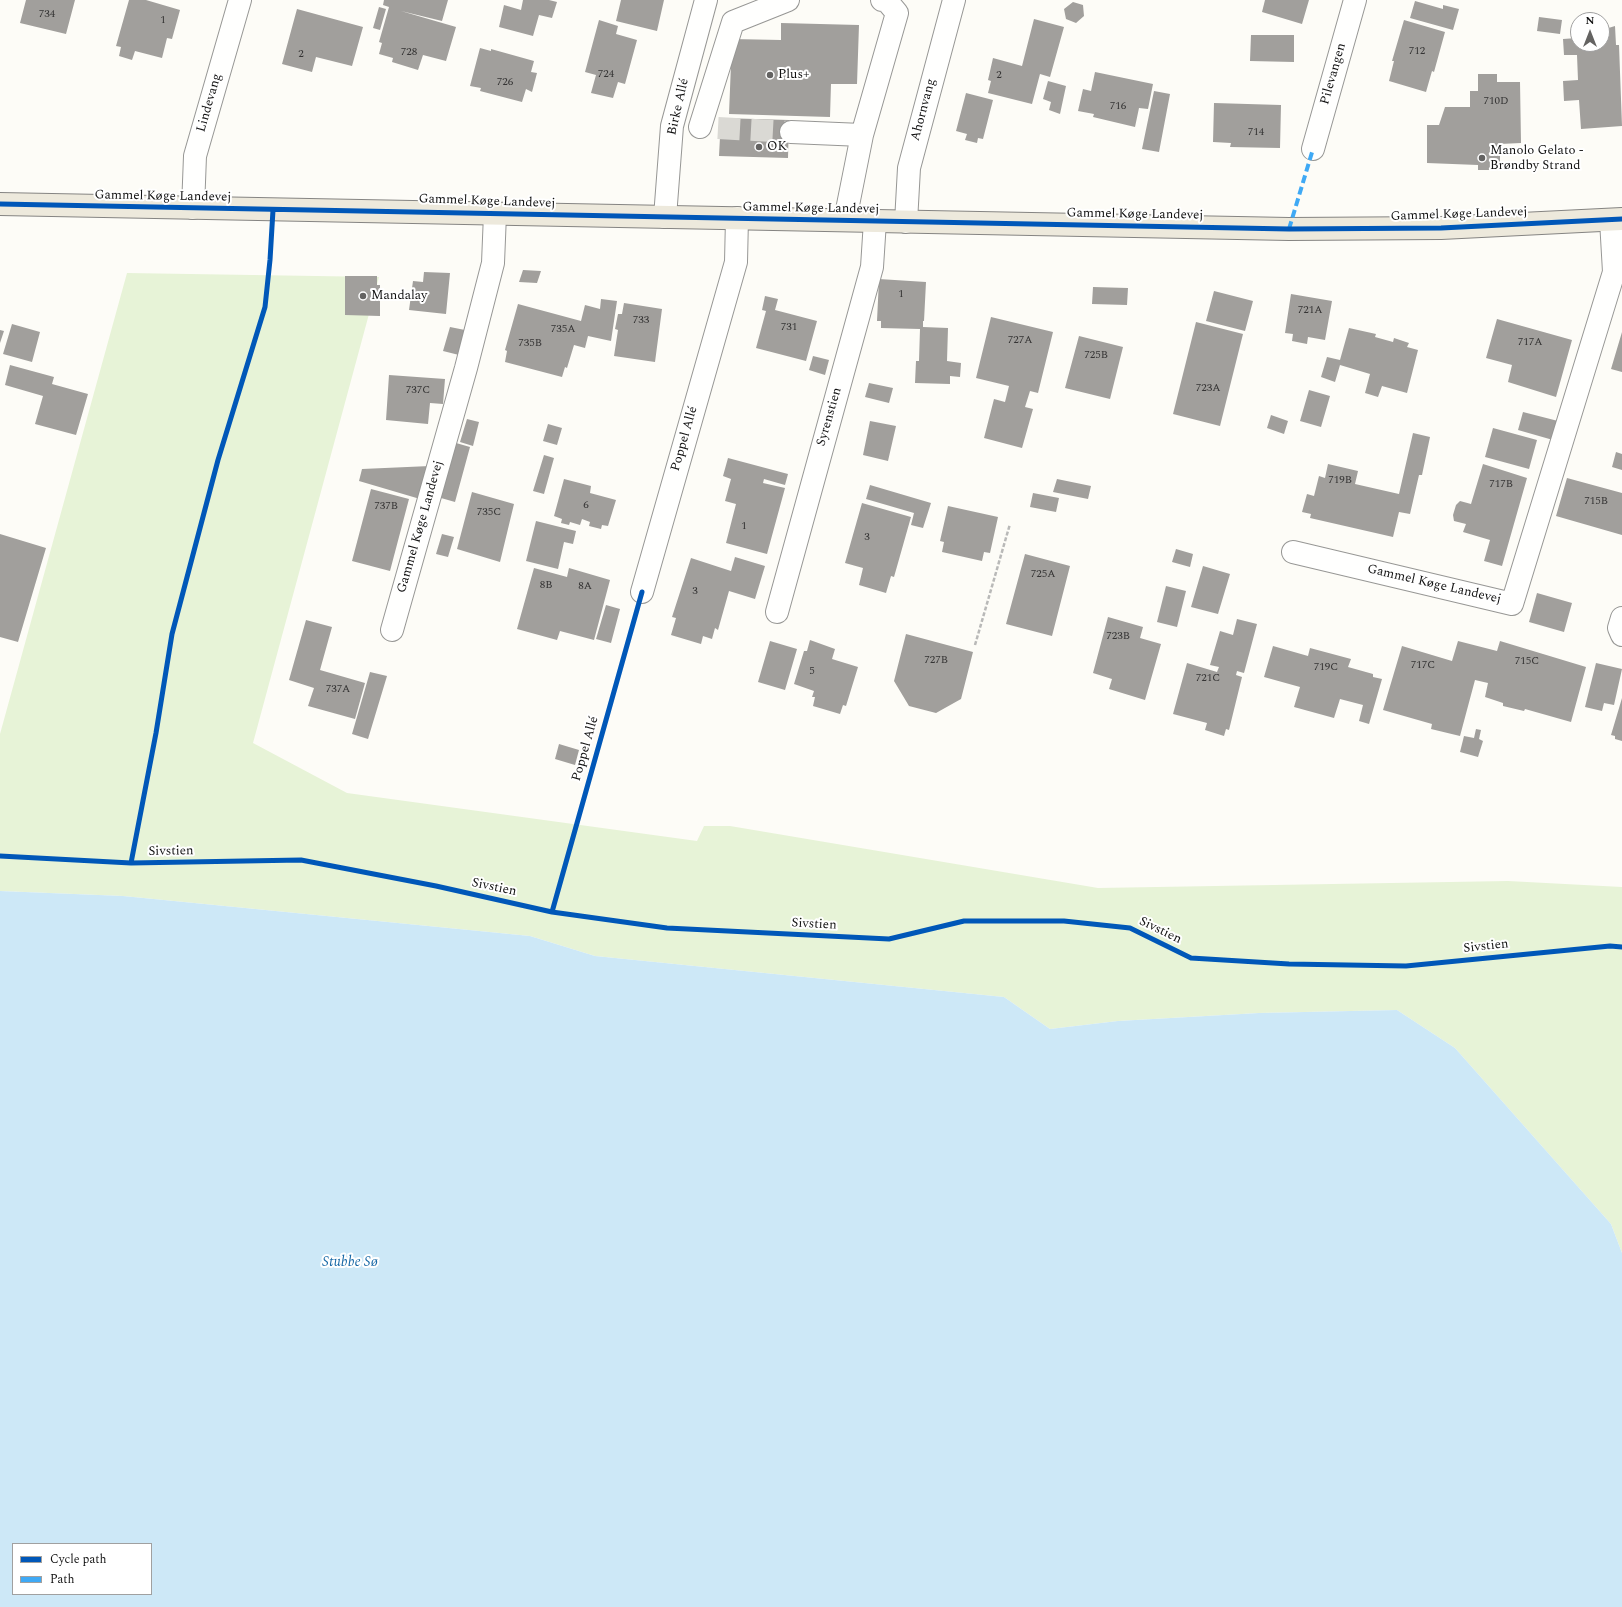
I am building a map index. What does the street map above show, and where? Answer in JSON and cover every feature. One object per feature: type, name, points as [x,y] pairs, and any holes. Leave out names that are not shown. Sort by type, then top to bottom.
[{"type":"main road","name":"Gammel Køge Landevej","points":[[0,204],[1289,229],[1441,228],[1616,220]]},
{"type":"street","name":"Lindevang","points":[[193,208],[195,156],[240,0]]},
{"type":"street","name":"Birke Allé","points":[[665,217],[672,126],[706,0]]},
{"type":"street","points":[[672,126],[709,128],[733,22],[788,0]]},
{"type":"street","points":[[845,220],[862,135],[897,13],[886,0],[882,0]]},
{"type":"street","name":"Ahornvang","points":[[906,222],[909,168],[954,0]]},
{"type":"street","name":"Pilevangen","points":[[1312,149],[1355,0]]},
{"type":"street","points":[[791,132],[862,135]]},
{"type":"street","name":"Gammel Køge Landevej","points":[[392,630],[466,368],[493,263],[495,214]]},
{"type":"street","name":"Poppel Allé","points":[[642,592],[736,262],[737,218]]},
{"type":"street","name":"Gammel Køge Landevej","points":[[1294,552],[1512,604],[1614,272],[1616,220]]},
{"type":"street","name":"Syrenstien","points":[[777,612],[872,267],[875,221]]},
{"type":"street","points":[[1622,618],[1619,628],[1622,635]]},
{"type":"path","points":[[976,645],[1010,524]]},
{"type":"green space","points":[[127,273],[379,277],[253,743],[347,793],[697,841],[704,826],[730,826],[1098,888],[1508,881],[1622,887],[1622,1253],[1611,1224],[1455,1048],[1397,1010],[1259,1013],[1118,1021],[1050,1029],[1004,997],[595,956],[530,936],[123,896],[0,891],[0,734]]},
{"type":"water","name":"Stubbe Sø","points":[[0,891],[123,896],[530,936],[595,956],[1004,997],[1050,1029],[1118,1021],[1259,1013],[1397,1010],[1455,1048],[1611,1224],[1622,1253],[1622,1607],[0,1607]]},
{"type":"building","points":[[26,0],[75,0],[66,34],[20,23]]},
{"type":"building","points":[[129,0],[146,0],[180,10],[172,39],[167,38],[162,58],[135,51],[132,60],[119,56],[121,47],[116,46]]},
{"type":"building","points":[[384,0],[448,0],[442,21],[401,11],[456,27],[446,61],[423,55],[418,70],[392,62],[393,58],[379,54],[382,43],[379,42],[389,7],[383,5]]},
{"type":"building","points":[[523,0],[549,0],[557,2],[552,18],[539,15],[533,36],[499,27],[504,5],[521,10]]},
{"type":"building","points":[[621,0],[664,0],[657,31],[616,21]]},
{"type":"building","points":[[1265,0],[1309,0],[1302,24],[1262,12]]},
{"type":"building","points":[[1415,1],[1443,9],[1443,5],[1459,9],[1453,30],[1410,18]]},
{"type":"building","points":[[1073,2],[1083,5],[1084,16],[1076,23],[1066,19],[1064,9]]},
{"type":"building","points":[[379,7],[386,9],[380,30],[373,28]]},
{"type":"building","points":[[297,9],[363,27],[352,66],[316,57],[312,72],[282,64]]},
{"type":"building","points":[[1539,17],[1562,20],[1560,34],[1537,31]]},
{"type":"building","points":[[1034,19],[1064,27],[1050,77],[1040,74],[1032,104],[988,93],[991,81],[988,80],[993,58],[1022,66]]},
{"type":"building","points":[[599,20],[618,26],[616,34],[637,40],[625,84],[618,82],[613,98],[591,93],[596,75],[585,72]]},
{"type":"building","points":[[1404,20],[1445,32],[1434,72],[1432,71],[1426,92],[1389,81],[1394,61],[1392,61]]},
{"type":"building","points":[[781,23],[859,25],[857,84],[831,84],[830,117],[729,114],[732,39],[781,40]]},
{"type":"building","points":[[1615,26],[1616,45],[1619,45],[1622,126],[1581,129],[1579,100],[1564,101],[1563,81],[1578,80],[1577,55],[1564,55],[1563,39],[1570,38],[1570,52],[1610,52],[1610,28]]},
{"type":"building","points":[[1251,35],[1294,35],[1294,62],[1250,61]]},
{"type":"building","points":[[480,48],[491,51],[491,49],[534,61],[531,72],[537,73],[532,92],[526,89],[522,102],[480,91],[481,88],[470,86]]},
{"type":"building","points":[[1095,72],[1153,84],[1148,109],[1139,108],[1135,127],[1093,117],[1094,114],[1078,111],[1083,89],[1091,91]]},
{"type":"building","points":[[1478,74],[1497,74],[1497,82],[1520,82],[1521,143],[1500,144],[1500,170],[1478,170],[1478,165],[1427,163],[1427,125],[1439,125],[1445,107],[1470,107],[1470,91],[1478,91]]},
{"type":"building","points":[[1048,81],[1066,86],[1060,114],[1049,110],[1051,102],[1043,99]]},
{"type":"building","points":[[1154,91],[1170,94],[1159,152],[1142,149]]},
{"type":"building","points":[[966,93],[993,100],[983,139],[978,138],[977,143],[965,140],[967,134],[956,131]]},
{"type":"building","points":[[1214,103],[1281,105],[1280,148],[1230,147],[1231,143],[1213,142]]},
{"type":"building","points":[[721,118],[789,120],[788,158],[719,156]]},
{"type":"building","points":[[523,270],[541,271],[537,283],[519,282]]},
{"type":"building","points":[[424,272],[450,273],[446,314],[409,310],[413,281],[423,282]]},
{"type":"building","points":[[345,276],[377,276],[377,285],[380,285],[380,316],[345,315]]},
{"type":"building","points":[[879,279],[926,282],[923,327],[948,328],[947,361],[961,363],[960,377],[950,376],[950,384],[915,383],[916,361],[919,361],[920,329],[881,328],[881,321],[877,321]]},
{"type":"building","points":[[1093,287],[1128,288],[1127,305],[1092,304]]},
{"type":"building","points":[[1214,291],[1253,301],[1245,331],[1206,321]]},
{"type":"building","points":[[1291,294],[1332,301],[1325,340],[1308,337],[1307,344],[1292,341],[1293,334],[1285,333]]},
{"type":"building","points":[[765,296],[778,299],[775,310],[817,321],[806,361],[756,348],[766,311],[762,310]]},
{"type":"building","points":[[601,299],[617,301],[611,341],[588,336],[585,348],[574,345],[567,368],[565,367],[562,377],[505,362],[507,351],[505,350],[518,304],[581,321],[585,305],[600,309]]},
{"type":"building","points":[[624,303],[662,309],[655,362],[614,356],[618,330],[615,329],[618,314],[622,314]]},
{"type":"building","points":[[991,317],[1053,332],[1038,393],[1030,391],[1025,407],[1033,409],[1022,448],[984,438],[994,399],[1005,402],[1009,386],[976,378]]},
{"type":"building","points":[[1497,319],[1572,340],[1556,397],[1508,382],[1512,365],[1486,358]]},
{"type":"building","points":[[1196,322],[1243,334],[1220,426],[1173,414]]},
{"type":"building","points":[[12,324],[40,332],[32,362],[3,354]]},
{"type":"building","points":[[450,327],[465,330],[459,355],[443,351]]},
{"type":"building","points":[[1349,328],[1376,334],[1375,337],[1393,342],[1394,338],[1409,343],[1407,347],[1418,350],[1407,393],[1382,386],[1378,397],[1365,393],[1370,374],[1340,365],[1335,382],[1321,377],[1327,357],[1340,360]]},
{"type":"building","points":[[0,330],[4,331],[0,343]]},
{"type":"building","points":[[1622,332],[1622,372],[1611,369]]},
{"type":"building","points":[[1079,336],[1123,347],[1110,399],[1065,388]]},
{"type":"building","points":[[813,356],[829,360],[825,375],[809,370]]},
{"type":"building","points":[[10,365],[54,377],[52,384],[88,394],[76,435],[35,424],[43,396],[5,385]]},
{"type":"building","points":[[389,375],[445,379],[443,404],[430,403],[428,424],[386,420]]},
{"type":"building","points":[[869,383],[893,388],[889,403],[865,397]]},
{"type":"building","points":[[1309,390],[1330,396],[1321,427],[1300,421]]},
{"type":"building","points":[[1523,412],[1558,421],[1553,440],[1518,430]]},
{"type":"building","points":[[1271,415],[1288,421],[1284,434],[1267,428]]},
{"type":"building","points":[[467,419],[479,422],[473,446],[460,442]]},
{"type":"building","points":[[870,421],[896,426],[888,461],[863,455]]},
{"type":"building","points":[[548,424],[562,428],[557,445],[543,441]]},
{"type":"building","points":[[1493,428],[1537,440],[1529,469],[1485,457]]},
{"type":"building","points":[[1413,433],[1430,437],[1422,475],[1419,475],[1410,514],[1399,512],[1393,537],[1310,518],[1311,514],[1302,512],[1307,494],[1314,496],[1319,476],[1325,478],[1328,464],[1358,471],[1355,484],[1399,494]]},
{"type":"building","points":[[456,443],[470,447],[455,502],[441,498]]},
{"type":"building","points":[[1616,452],[1622,454],[1622,470],[1612,467]]},
{"type":"building","points":[[544,455],[554,458],[544,494],[533,491]]},
{"type":"building","points":[[728,458],[788,474],[785,485],[764,479],[763,483],[785,488],[767,554],[726,543],[736,504],[725,501],[731,479],[723,476]]},
{"type":"building","points":[[1483,464],[1527,478],[1502,566],[1484,561],[1490,540],[1463,532],[1466,524],[1454,521],[1453,515],[1456,505],[1460,501],[1471,504]]},
{"type":"building","points":[[430,466],[420,499],[359,481],[362,469]]},
{"type":"building","points":[[1567,478],[1622,493],[1622,535],[1556,516]]},
{"type":"building","points":[[564,479],[591,486],[590,493],[616,500],[608,526],[602,525],[601,529],[589,526],[590,522],[582,519],[580,525],[570,522],[569,525],[561,523],[562,519],[554,516]]},
{"type":"building","points":[[1057,479],[1091,486],[1088,499],[1053,492]]},
{"type":"building","points":[[870,485],[931,503],[923,528],[911,525],[914,513],[866,499]]},
{"type":"building","points":[[371,489],[409,499],[390,571],[352,561]]},
{"type":"building","points":[[472,492],[514,504],[500,562],[457,549]]},
{"type":"building","points":[[1033,493],[1059,498],[1056,512],[1030,507]]},
{"type":"building","points":[[862,503],[911,517],[894,577],[891,576],[886,593],[859,585],[863,568],[845,563]]},
{"type":"building","points":[[948,506],[998,517],[990,553],[984,552],[982,561],[942,552],[944,542],[940,541]]},
{"type":"building","points":[[536,521],[576,531],[573,544],[564,542],[558,569],[526,561]]},
{"type":"building","points":[[0,534],[46,548],[18,642],[0,637]]},
{"type":"building","points":[[442,534],[454,537],[448,557],[436,554]]},
{"type":"building","points":[[1176,549],[1193,554],[1190,567],[1172,562]]},
{"type":"building","points":[[1025,554],[1070,566],[1052,636],[1006,624]]},
{"type":"building","points":[[735,557],[765,566],[755,599],[729,591],[718,630],[715,628],[712,639],[703,636],[701,644],[671,635],[676,618],[672,617],[691,558],[731,571]]},
{"type":"building","points":[[1203,566],[1230,574],[1218,614],[1191,607]]},
{"type":"building","points":[[534,568],[567,577],[569,568],[610,580],[594,640],[560,631],[557,640],[517,629]]},
{"type":"building","points":[[1166,586],[1186,591],[1177,627],[1157,622]]},
{"type":"building","points":[[1537,593],[1572,603],[1564,632],[1529,622]]},
{"type":"building","points":[[606,605],[620,609],[611,643],[596,639]]},
{"type":"building","points":[[1108,617],[1143,627],[1140,638],[1161,644],[1145,700],[1109,689],[1112,679],[1093,673]]},
{"type":"building","points":[[1237,619],[1257,624],[1244,673],[1237,671],[1236,675],[1242,677],[1229,730],[1226,729],[1224,736],[1205,730],[1207,723],[1173,714],[1187,663],[1217,672],[1219,667],[1210,665],[1220,631],[1233,635]]},
{"type":"building","points":[[306,620],[332,627],[320,670],[365,683],[355,719],[308,706],[314,688],[289,680]]},
{"type":"building","points":[[906,634],[973,652],[961,699],[936,713],[909,706],[894,681]]},
{"type":"building","points":[[810,640],[835,649],[832,659],[858,667],[846,706],[843,705],[840,714],[813,706],[815,697],[812,697],[814,691],[794,684],[804,651],[807,651]]},
{"type":"building","points":[[770,641],[797,649],[785,690],[758,682]]},
{"type":"building","points":[[1458,641],[1497,651],[1500,641],[1586,667],[1571,722],[1525,709],[1524,711],[1503,706],[1503,703],[1485,697],[1488,683],[1475,680],[1460,736],[1431,729],[1432,724],[1383,710],[1402,646],[1452,661]]},
{"type":"building","points":[[1273,646],[1308,656],[1310,648],[1351,659],[1348,667],[1373,674],[1373,677],[1382,679],[1369,724],[1359,721],[1363,705],[1340,699],[1334,718],[1294,707],[1300,687],[1264,677]]},
{"type":"building","points":[[1596,663],[1622,669],[1614,705],[1604,703],[1602,711],[1585,707]]},
{"type":"building","points":[[370,672],[387,676],[368,739],[352,734]]},
{"type":"building","points":[[1622,698],[1622,741],[1615,739],[1615,736],[1611,735]]},
{"type":"building","points":[[1476,729],[1481,730],[1479,739],[1483,741],[1478,757],[1460,752],[1464,736],[1474,738]]},
{"type":"building","points":[[559,744],[579,750],[575,765],[555,759]]},
{"type":"tunnel","points":[[718,128],[791,132]]},
{"type":"marked path","points":[[1289,229],[1313,149]]},
{"type":"cycle path","points":[[0,204],[1289,229],[1441,228],[1622,219]]},
{"type":"cycle path","points":[[131,863],[156,733],[172,634],[218,460],[265,307],[273,210]]},
{"type":"cycle path","points":[[552,912],[642,592]]},
{"type":"cycle path","name":"Sivstien","points":[[0,856],[131,863],[301,860],[436,886],[552,912],[667,928],[889,939],[964,921],[1064,921],[1130,928],[1191,958],[1289,964],[1406,966],[1610,946],[1622,947]]},
{"type":"place","name":"Plus+","points":[[770,75]]},
{"type":"place","name":"OK","points":[[759,147]]},
{"type":"place","name":"Manolo Gelato - Brøndby Strand","points":[[1482,158]]},
{"type":"place","name":"Mandalay","points":[[363,296]]}]
